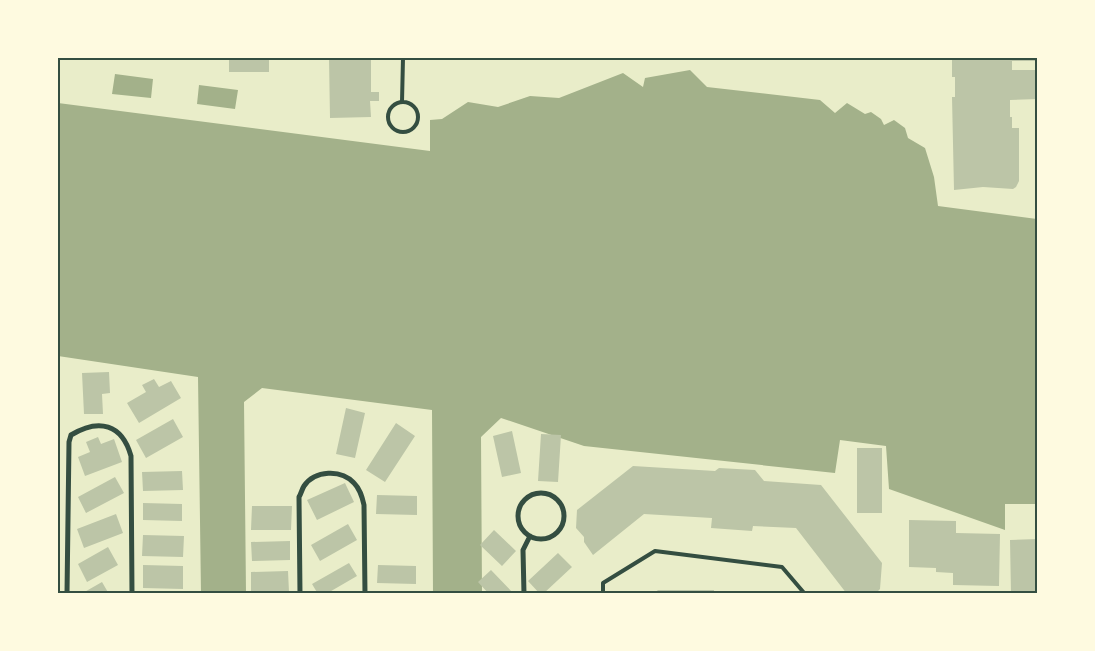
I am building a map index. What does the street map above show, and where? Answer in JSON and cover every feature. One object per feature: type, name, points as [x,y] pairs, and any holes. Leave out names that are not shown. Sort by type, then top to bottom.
[{"type":"street","points":[[67,594],[69,442],[71,435],[83,428],[98,424],[120,434],[128,444],[131,456],[132,594]]},
{"type":"street","points":[[300,594],[299,497],[304,486],[314,477],[328,473],[341,474],[354,482],[360,491],[364,504],[365,594]]},
{"type":"street","points":[[536,493],[544,493],[558,500],[564,515],[563,523],[559,530],[553,536],[538,539],[530,536],[524,532],[518,517],[523,502],[529,496],[536,493]]},
{"type":"street","points":[[524,594],[523,550],[530,536]]},
{"type":"lane","points":[[402,102],[403,58]]},
{"type":"lane","points":[[402,102],[413,106],[417,111],[418,117],[413,128],[403,132],[392,128],[388,117],[392,106],[402,102]]},
{"type":"lane","points":[[603,594],[603,583],[655,551],[782,567],[805,594]]},
{"type":"shaded area","points":[[690,70],[707,87],[820,100],[835,113],[847,103],[865,114],[871,112],[881,119],[884,125],[894,120],[905,128],[908,138],[925,148],[934,177],[938,206],[1037,219],[1037,504],[1005,504],[1005,530],[889,489],[886,446],[840,440],[835,473],[584,446],[501,418],[481,437],[482,593],[433,593],[432,410],[262,388],[244,402],[246,593],[201,593],[198,377],[58,356],[58,103],[430,151],[430,120],[442,119],[468,102],[498,107],[530,96],[559,98],[623,73],[643,87],[645,78]]},
{"type":"shaded area","points":[[115,74],[153,79],[151,98],[112,94]]},
{"type":"shaded area","points":[[199,85],[238,90],[235,109],[197,104]]},
{"type":"building","points":[[229,58],[269,58],[269,72],[229,72]]},
{"type":"building","points":[[329,58],[371,58],[371,92],[379,92],[379,101],[370,101],[371,117],[330,118]]},
{"type":"building","points":[[952,58],[1038,58],[1038,61],[1012,61],[1012,70],[1038,70],[1038,99],[1010,100],[1012,128],[1019,128],[1019,181],[1013,189],[983,187],[954,190],[952,97],[955,97],[955,77],[952,77]]},
{"type":"building","points":[[109,372],[110,393],[102,394],[103,414],[84,414],[82,373]]},
{"type":"building","points":[[154,379],[159,387],[171,381],[181,398],[139,423],[127,403],[146,392],[142,385]]},
{"type":"building","points":[[346,408],[365,413],[355,458],[336,454]]},
{"type":"building","points":[[173,419],[183,437],[146,458],[136,440]]},
{"type":"building","points":[[396,423],[415,436],[385,482],[366,470]]},
{"type":"building","points":[[512,431],[521,473],[502,477],[493,436]]},
{"type":"building","points":[[541,434],[561,435],[558,482],[538,481]]},
{"type":"building","points":[[98,437],[101,444],[114,439],[122,462],[85,476],[78,457],[90,452],[86,442]]},
{"type":"building","points":[[857,448],[882,448],[882,513],[857,513]]},
{"type":"building","points":[[633,466],[715,471],[719,468],[755,470],[764,481],[821,485],[882,563],[880,589],[875,594],[847,594],[796,528],[753,526],[752,531],[711,528],[712,518],[644,514],[593,555],[584,542],[584,537],[576,528],[577,510]]},
{"type":"building","points":[[182,471],[183,490],[143,491],[142,472]]},
{"type":"building","points":[[115,477],[124,493],[86,513],[78,497]]},
{"type":"building","points":[[345,483],[354,502],[317,520],[307,500]]},
{"type":"building","points":[[377,495],[417,496],[417,515],[376,514]]},
{"type":"building","points":[[143,503],[182,504],[182,521],[143,520]]},
{"type":"building","points":[[252,506],[292,506],[291,530],[251,530]]},
{"type":"building","points":[[116,514],[123,533],[84,548],[77,529]]},
{"type":"building","points":[[909,520],[956,521],[956,533],[1000,534],[999,586],[953,585],[953,573],[936,572],[936,568],[909,567]]},
{"type":"building","points":[[348,524],[357,540],[320,561],[311,545]]},
{"type":"building","points":[[494,530],[516,551],[502,566],[480,545]]},
{"type":"building","points":[[143,535],[184,536],[183,557],[142,556]]},
{"type":"building","points":[[1038,539],[1036,594],[1011,594],[1010,540]]},
{"type":"building","points":[[290,541],[290,560],[252,561],[251,542]]},
{"type":"building","points":[[108,547],[118,565],[87,582],[78,564]]},
{"type":"building","points":[[558,553],[572,567],[543,594],[540,594],[528,581]]},
{"type":"building","points":[[349,563],[357,576],[326,594],[318,594],[312,584]]},
{"type":"building","points":[[143,565],[183,566],[183,589],[143,588]]},
{"type":"building","points":[[378,565],[416,566],[416,584],[377,583]]},
{"type":"building","points":[[491,570],[514,594],[489,594],[478,582]]},
{"type":"building","points":[[288,571],[289,592],[251,592],[251,572]]},
{"type":"building","points":[[102,582],[109,594],[81,594]]},
{"type":"building","points":[[658,590],[714,590],[714,594],[653,594]]}]
